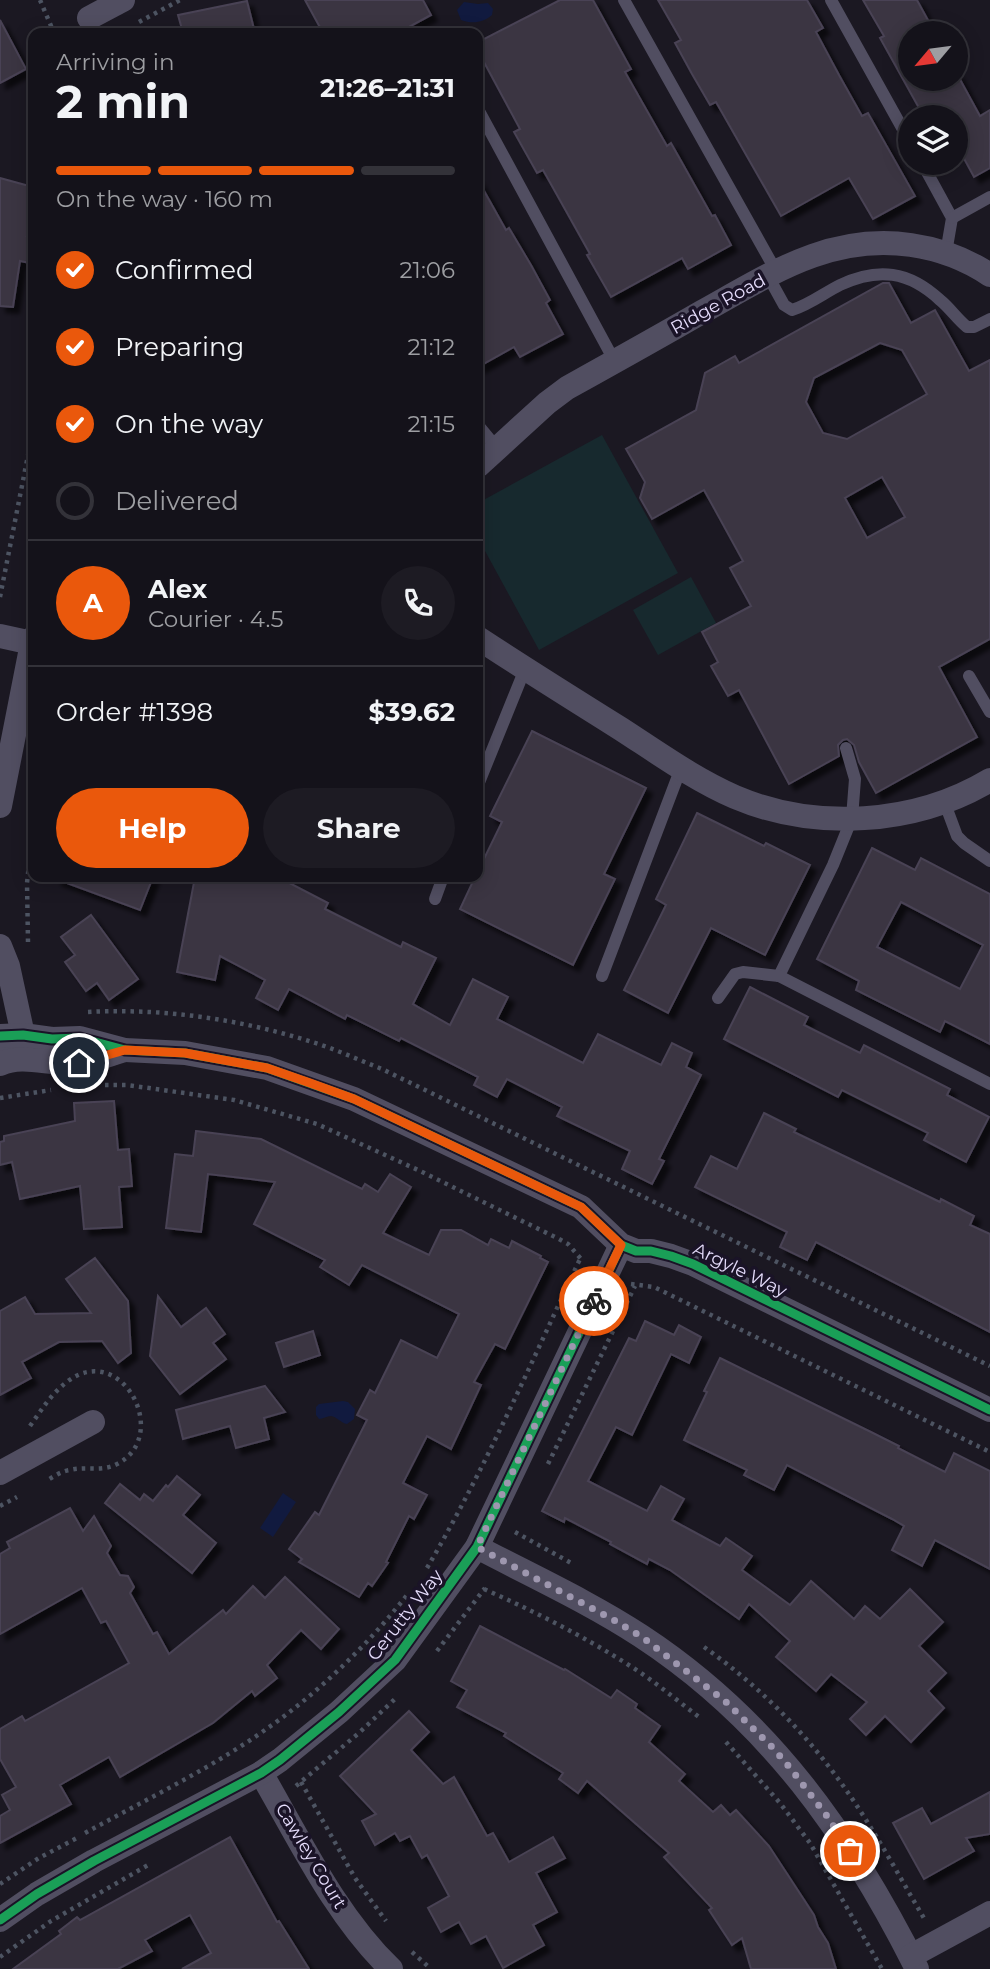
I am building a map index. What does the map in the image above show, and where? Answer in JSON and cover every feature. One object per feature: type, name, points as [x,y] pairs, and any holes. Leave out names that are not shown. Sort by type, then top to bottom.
[{"type":"street","points":[[87,17],[123,0]]},
{"type":"street","name":"Ridge Road","points":[[483,462],[567,388],[772,274],[822,251],[849,244],[900,243],[946,253],[990,275]]},
{"type":"street","points":[[0,636],[28,640]]},
{"type":"street","points":[[483,641],[681,768],[712,786],[760,806],[827,819],[902,813],[966,793],[990,780]]},
{"type":"street","points":[[0,806],[28,666]]},
{"type":"street","points":[[0,946],[8,966],[11,1035],[3,1057],[71,1063],[125,1050]]},
{"type":"street","points":[[11,1035],[52,1039],[80,1038],[125,1050],[185,1053],[267,1068],[354,1099],[581,1207],[621,1245]]},
{"type":"street","name":"Argyle Way","points":[[621,1245],[636,1251],[651,1251],[671,1256],[693,1264],[990,1410]]},
{"type":"street","name":"Cerutty Way","points":[[0,1920],[37,1894],[94,1861],[261,1773],[339,1712],[395,1660],[477,1547],[621,1245]]},
{"type":"street","points":[[0,1473],[93,1422]]},
{"type":"street","points":[[477,1547],[642,1637],[736,1710],[773,1748],[827,1816],[914,1963],[990,1913]]},
{"type":"street","name":"Cawley Court","points":[[261,1773],[334,1899],[391,1969]]},
{"type":"lane","points":[[624,0],[772,274],[784,305],[792,310],[852,280],[880,273],[905,277],[927,289],[967,327],[974,327],[990,318]]},
{"type":"lane","points":[[831,0],[898,120]]},
{"type":"lane","points":[[483,118],[615,362]]},
{"type":"lane","points":[[929,175],[952,218],[946,253]]},
{"type":"lane","points":[[952,218],[990,197]]},
{"type":"lane","points":[[483,431],[497,447]]},
{"type":"lane","points":[[483,773],[525,669]]},
{"type":"lane","points":[[969,676],[990,712]]},
{"type":"lane","points":[[779,976],[833,865],[852,818],[855,779],[846,748]]},
{"type":"lane","points":[[602,976],[681,768]]},
{"type":"lane","points":[[944,801],[957,836],[990,861]]},
{"type":"lane","points":[[435,899],[441,882]]},
{"type":"lane","points":[[718,998],[735,974],[743,972],[779,976],[990,1084]]},
{"type":"path","points":[[40,0],[52,28]]},
{"type":"path","points":[[132,26],[180,0]]},
{"type":"path","points":[[0,597],[28,455]]},
{"type":"path","points":[[28,874],[28,943]]},
{"type":"path","points":[[100,1086],[127,1085],[234,1100],[317,1124],[559,1239],[574,1250],[580,1259],[592,1265]]},
{"type":"path","points":[[0,1098],[62,1088]]},
{"type":"path","points":[[423,1574],[446,1536],[523,1382],[580,1259]]},
{"type":"path","points":[[625,1281],[635,1286],[654,1287],[990,1452]]},
{"type":"path","points":[[544,1473],[635,1286]]},
{"type":"path","points":[[511,1542],[515,1532]]},
{"type":"path","points":[[484,1589],[545,1616],[589,1641],[640,1673],[700,1717]]},
{"type":"path","points":[[0,1884],[40,1858],[197,1773],[267,1729],[303,1700],[386,1622],[408,1593]]},
{"type":"path","points":[[720,1736],[780,1804],[810,1843],[882,1969]]},
{"type":"path","points":[[300,1782],[355,1878],[388,1924]]},
{"type":"path","points":[[0,1957],[51,1921],[151,1863]]},
{"type":"path","points":[[406,1945],[430,1969]]},
{"type":"green space","points":[[602,435],[678,573],[539,650],[483,547],[483,500]]},
{"type":"green space","points":[[691,577],[716,623],[658,655],[633,610]]},
{"type":"water","points":[[464,2],[488,3],[493,9],[492,15],[477,22],[461,20],[457,10]]},
{"type":"water","points":[[343,1401],[355,1409],[354,1419],[347,1424],[330,1416],[319,1419],[316,1415],[316,1407],[319,1404]]},
{"type":"water","points":[[283,1493],[296,1502],[273,1537],[260,1528]]},
{"type":"building","points":[[305,0],[423,0],[431,15],[407,28],[320,28]]},
{"type":"building","points":[[560,0],[593,0],[631,69],[625,72],[667,146],[671,143],[731,245],[688,269],[682,258],[611,297],[543,170],[537,173],[514,132],[520,129],[483,60],[483,39]]},
{"type":"building","points":[[658,0],[807,0],[823,28],[816,32],[839,75],[862,116],[868,113],[898,166],[898,175],[903,175],[915,196],[873,219],[849,178],[781,216],[716,102],[710,105],[692,74],[675,43],[681,40]]},
{"type":"building","points":[[863,0],[917,0],[928,21],[898,21],[898,70],[880,38],[884,36]]},
{"type":"building","points":[[247,1],[254,28],[182,28],[178,15]]},
{"type":"building","points":[[0,20],[26,69],[0,83]]},
{"type":"building","points":[[910,91],[966,91],[980,116],[990,110],[990,168],[974,177],[968,166],[968,105],[917,105]]},
{"type":"building","points":[[0,178],[28,186],[28,263],[20,261],[13,307],[0,306]]},
{"type":"building","points":[[483,189],[506,230],[509,228],[531,265],[550,300],[546,303],[563,334],[520,357],[514,347],[483,364]]},
{"type":"building","points":[[883,283],[889,283],[911,323],[935,310],[969,371],[990,360],[990,639],[939,667],[977,737],[876,793],[859,762],[854,745],[847,739],[838,745],[839,756],[789,784],[739,690],[728,696],[711,666],[718,662],[702,632],[751,606],[730,568],[743,561],[704,490],[652,519],[640,498],[645,482],[626,449],[696,410],[705,373],[735,356],[739,363]],"holes":[[[880,343],[902,350],[927,394],[847,439],[823,433],[806,402],[814,378]],[[882,477],[905,517],[867,538],[845,498]]]},
{"type":"building","points":[[532,731],[646,788],[604,874],[615,879],[573,965],[460,909],[473,882],[483,882],[483,861],[502,822],[490,816]]},
{"type":"building","points":[[697,813],[810,865],[765,955],[711,928],[668,1013],[624,990],[666,905],[656,899]]},
{"type":"building","points":[[872,848],[915,870],[921,858],[990,894],[990,1044],[945,1021],[940,1032],[856,990],[859,981],[817,959]],"holes":[[[901,902],[983,945],[960,989],[877,947]]]},
{"type":"building","points":[[64,882],[151,882],[140,910]]},
{"type":"building","points":[[194,882],[288,882],[328,903],[325,909],[401,947],[403,942],[436,958],[413,1004],[450,1025],[473,979],[508,997],[497,1019],[583,1063],[598,1034],[661,1065],[672,1043],[692,1053],[686,1067],[701,1075],[659,1159],[664,1161],[652,1184],[622,1169],[630,1151],[557,1116],[562,1107],[507,1079],[497,1097],[474,1085],[478,1077],[401,1038],[399,1041],[347,1015],[345,1019],[289,989],[278,1010],[256,998],[265,980],[220,956],[215,980],[177,972]]},
{"type":"building","points":[[91,915],[138,979],[109,1000],[97,983],[86,991],[65,962],[75,955],[61,937]]},
{"type":"building","points":[[750,987],[808,1017],[804,1025],[860,1053],[864,1045],[950,1089],[947,1095],[989,1117],[966,1162],[924,1140],[928,1133],[842,1090],[838,1097],[724,1039]]},
{"type":"building","points":[[114,1101],[118,1150],[129,1149],[132,1186],[119,1187],[122,1227],[84,1229],[80,1186],[20,1199],[12,1162],[0,1165],[0,1142],[4,1141],[4,1136],[75,1121],[74,1103]]},
{"type":"building","points":[[764,1113],[796,1129],[794,1132],[974,1216],[970,1225],[990,1234],[990,1332],[816,1242],[807,1260],[780,1247],[787,1232],[695,1187],[711,1156],[737,1169]]},
{"type":"building","points":[[196,1131],[261,1139],[362,1189],[365,1184],[378,1192],[390,1174],[411,1187],[383,1233],[429,1255],[441,1230],[461,1230],[488,1245],[491,1239],[509,1248],[512,1241],[548,1262],[505,1349],[495,1344],[474,1382],[481,1385],[451,1449],[427,1436],[403,1483],[427,1495],[414,1519],[409,1516],[386,1562],[388,1563],[372,1586],[368,1583],[359,1597],[299,1562],[302,1559],[289,1549],[315,1512],[319,1515],[367,1420],[357,1415],[370,1390],[375,1393],[401,1340],[437,1358],[459,1314],[362,1265],[349,1285],[320,1267],[325,1260],[254,1224],[275,1182],[208,1174],[201,1232],[166,1228],[175,1154],[193,1156]]},
{"type":"building","points":[[95,1258],[128,1301],[131,1353],[118,1363],[102,1341],[59,1342],[22,1362],[31,1378],[0,1395],[0,1311],[25,1297],[35,1314],[91,1313],[66,1279]]},
{"type":"building","points":[[158,1296],[181,1327],[206,1308],[225,1334],[213,1343],[226,1359],[180,1394],[150,1356]]},
{"type":"building","points":[[645,1321],[674,1335],[679,1325],[701,1337],[689,1363],[671,1354],[632,1435],[616,1427],[588,1481],[647,1511],[661,1486],[684,1499],[672,1520],[720,1546],[726,1538],[752,1556],[742,1570],[790,1605],[811,1581],[854,1619],[865,1606],[880,1619],[910,1589],[943,1622],[919,1646],[946,1673],[928,1691],[944,1708],[911,1742],[885,1716],[866,1735],[850,1719],[867,1702],[831,1674],[816,1691],[776,1657],[790,1641],[749,1604],[739,1619],[670,1570],[649,1559],[647,1564],[565,1518],[564,1522],[542,1511],[629,1338],[636,1341]]},
{"type":"building","points":[[313,1331],[320,1355],[284,1367],[276,1343]]},
{"type":"building","points":[[720,1358],[899,1446],[898,1448],[945,1472],[954,1453],[990,1471],[990,1569],[935,1540],[922,1566],[892,1550],[904,1526],[892,1519],[787,1465],[774,1490],[744,1475],[747,1470],[684,1440]]},
{"type":"building","points":[[265,1386],[285,1412],[264,1418],[269,1439],[236,1448],[230,1426],[183,1439],[176,1410]]},
{"type":"building","points":[[177,1476],[200,1495],[183,1515],[216,1543],[192,1573],[105,1503],[120,1484],[140,1500],[144,1494],[153,1501]]},
{"type":"building","points":[[70,1508],[83,1531],[94,1516],[111,1546],[107,1553],[120,1575],[128,1576],[134,1587],[130,1593],[153,1634],[157,1632],[169,1654],[223,1610],[226,1614],[253,1586],[265,1598],[285,1577],[339,1629],[321,1649],[301,1630],[267,1665],[277,1678],[255,1696],[252,1691],[213,1723],[120,1777],[109,1757],[60,1785],[71,1804],[0,1843],[0,1816],[10,1810],[2,1795],[16,1787],[0,1759],[0,1729],[22,1716],[25,1721],[129,1663],[106,1621],[101,1623],[82,1588],[0,1634],[0,1554],[10,1548],[7,1542]]},
{"type":"building","points":[[480,1626],[565,1669],[611,1698],[617,1690],[637,1704],[635,1708],[660,1726],[649,1742],[685,1774],[679,1781],[713,1812],[721,1805],[730,1815],[736,1810],[769,1846],[814,1915],[828,1943],[836,1969],[751,1969],[742,1938],[732,1945],[709,1910],[712,1908],[664,1857],[669,1853],[587,1781],[578,1793],[559,1779],[563,1773],[504,1736],[506,1733],[457,1707],[467,1690],[451,1681]]},
{"type":"building","points":[[409,1711],[429,1732],[411,1750],[443,1784],[454,1777],[487,1836],[493,1833],[509,1862],[553,1837],[565,1858],[536,1873],[557,1912],[533,1925],[544,1945],[503,1968],[486,1936],[471,1944],[459,1922],[441,1932],[428,1908],[449,1896],[427,1855],[422,1858],[410,1836],[400,1841],[395,1833],[375,1845],[362,1821],[376,1814],[340,1776]]},
{"type":"building","points":[[990,1792],[990,1834],[966,1838],[974,1851],[924,1879],[893,1823],[922,1808],[931,1824]]},
{"type":"building","points":[[230,1837],[277,1922],[279,1921],[309,1969],[182,1969],[211,1953],[190,1915],[145,1940],[152,1951],[118,1969],[13,1969],[61,1934],[59,1931],[77,1917],[80,1920]]},
{"type":"cycle path","points":[[0,1036],[80,1038],[125,1050],[185,1053],[267,1068],[354,1099],[581,1207],[621,1245],[636,1251],[651,1251],[671,1256],[693,1264],[990,1410]]},
{"type":"cycle path","points":[[0,1920],[37,1894],[94,1861],[261,1773],[339,1712],[395,1660],[477,1547],[621,1245]]},
{"type":"way so far","points":[[594,1301],[477,1547],[642,1637],[725,1701],[791,1769],[850,1851]]},
{"type":"route","points":[[79,1063],[125,1050],[185,1053],[267,1068],[354,1099],[581,1207],[621,1245],[594,1301]]}]
